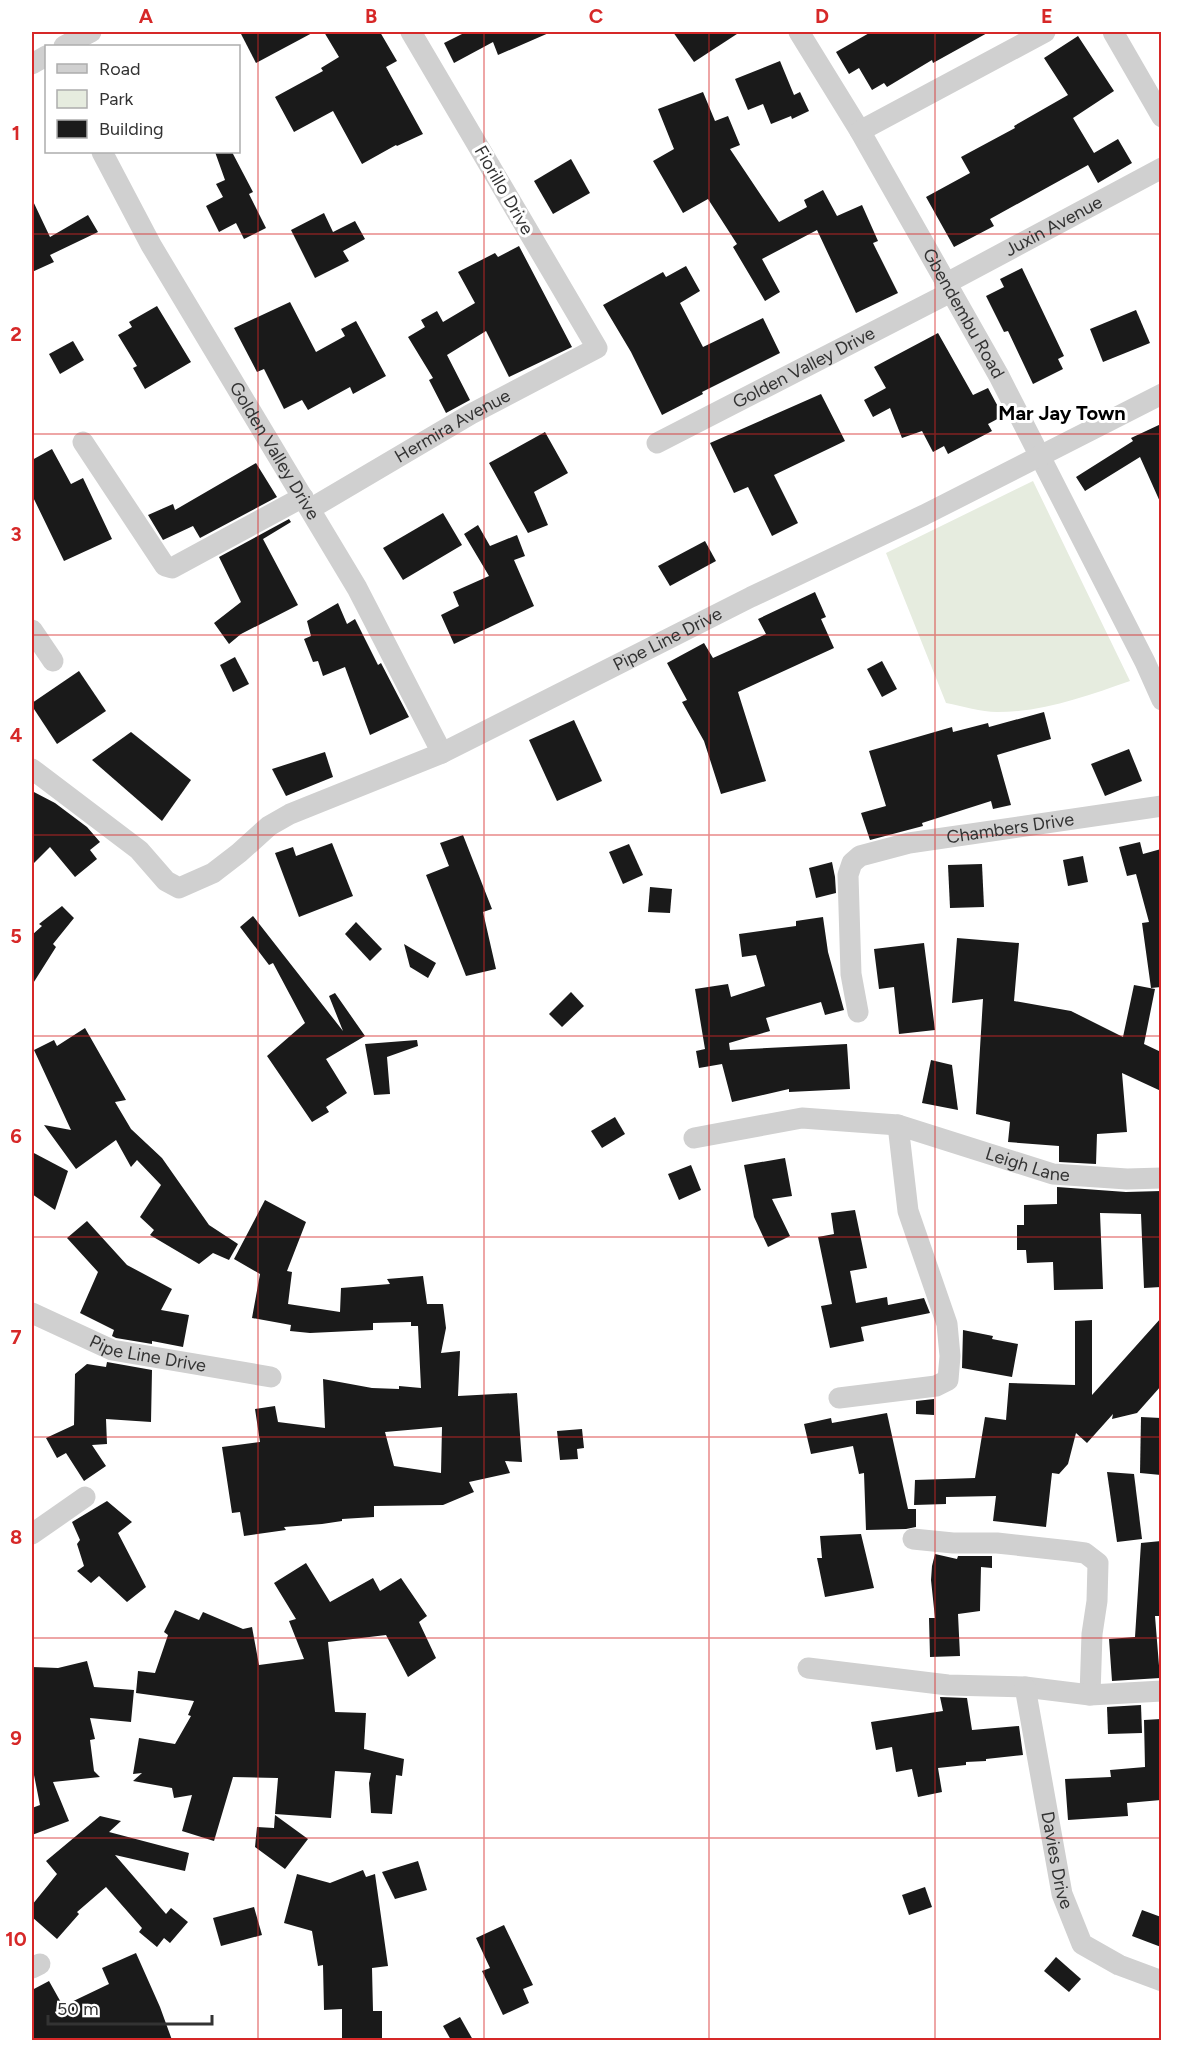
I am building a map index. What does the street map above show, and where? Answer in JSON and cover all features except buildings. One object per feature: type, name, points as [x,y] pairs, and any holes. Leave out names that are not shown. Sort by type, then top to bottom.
[{"type":"street","points":[[66,45],[91,32]]},
{"type":"street","name":"Fiorillo Drive","points":[[411,32],[597,348]]},
{"type":"street","name":"Gbendembu Road","points":[[799,32],[860,131],[999,376],[1145,663],[1161,700]]},
{"type":"street","points":[[860,131],[1045,32]]},
{"type":"street","points":[[1113,32],[1161,117]]},
{"type":"street","name":"Golden Valley Drive","points":[[103,153],[151,245],[357,588],[442,753]]},
{"type":"street","name":"Juxin Avenue","points":[[948,288],[1161,168]]},
{"type":"street","name":"Golden Valley Drive","points":[[657,443],[948,288]]},
{"type":"street","name":"Hermira Avenue","points":[[83,442],[165,566],[172,568],[307,503],[597,348]]},
{"type":"street","name":"Pipe Line Drive","points":[[32,769],[139,850],[166,881],[179,888],[213,873],[269,826],[290,814],[442,753],[751,597],[924,515],[1161,394]]},
{"type":"street","points":[[32,630],[53,660]]},
{"type":"street","name":"Chambers Drive","points":[[858,1012],[851,974],[848,875],[852,863],[860,855],[909,843],[1161,806]]},
{"type":"street","name":"Leigh Lane","points":[[694,1138],[802,1118],[898,1125],[1053,1174],[1127,1179],[1161,1178]]},
{"type":"street","points":[[839,1398],[936,1386],[948,1380],[950,1356],[947,1324],[908,1211],[898,1125]]},
{"type":"street","name":"Pipe Line Drive","points":[[32,1313],[112,1350],[271,1377]]},
{"type":"street","points":[[32,1534],[85,1497]]},
{"type":"street","points":[[913,1539],[953,1543],[997,1543],[1086,1552],[1098,1563],[1090,1695]]},
{"type":"street","points":[[808,1668],[948,1685],[1025,1687],[1090,1695],[1161,1691]]},
{"type":"street","name":"Davies Drive","points":[[1025,1687],[1062,1894],[1082,1944],[1119,1965],[1161,1981]]},
{"type":"green space","points":[[1033,481],[1130,681],[1065,702],[1032,709],[991,712],[946,703],[886,553]]},
{"type":"district","name":"Mar Jay Town","points":[[1062,413]]}]
